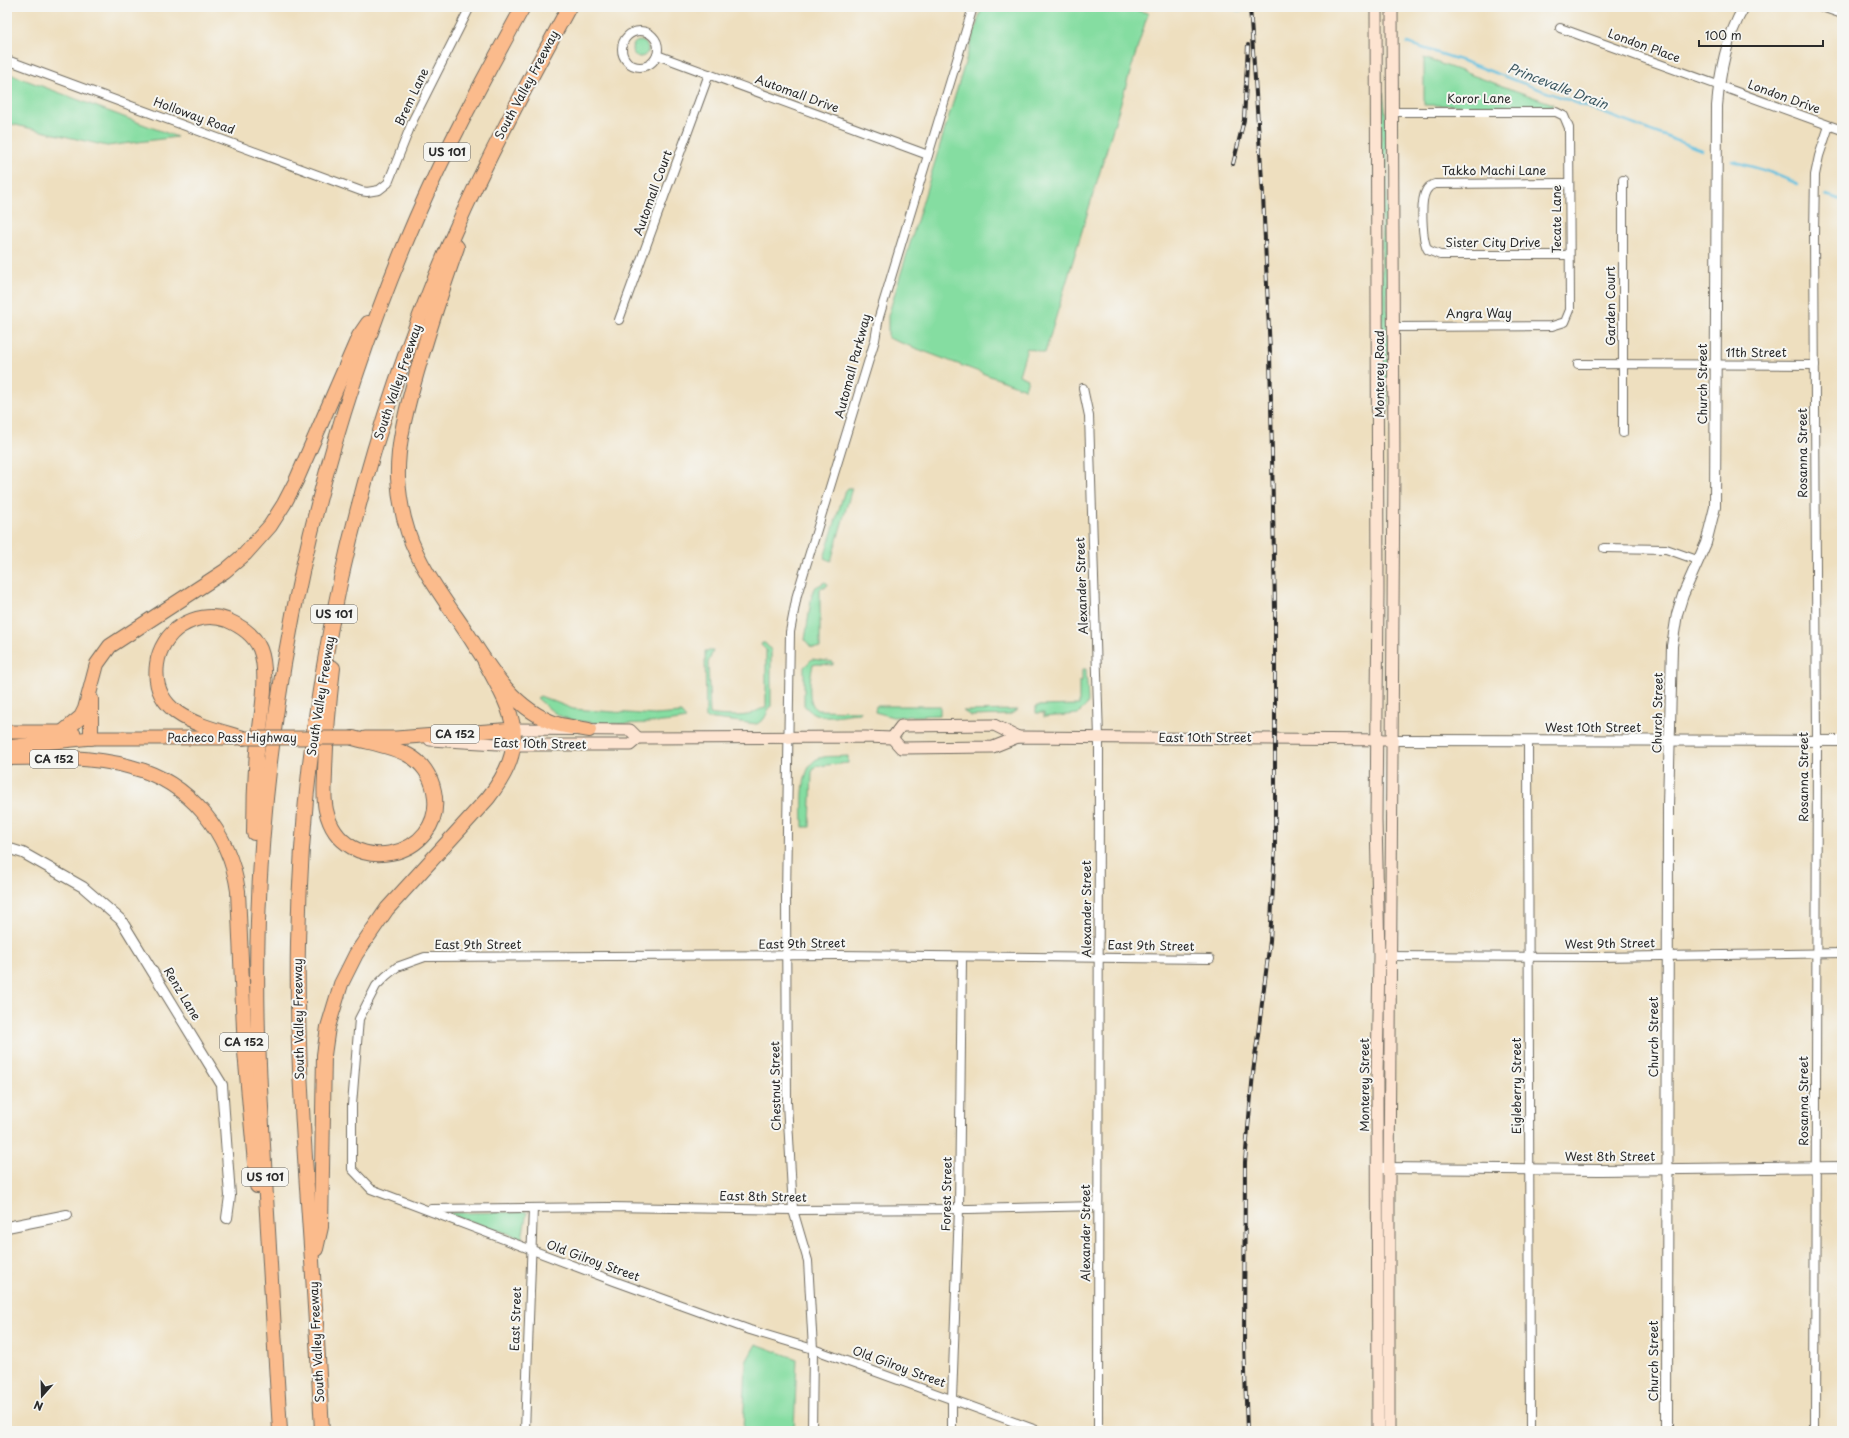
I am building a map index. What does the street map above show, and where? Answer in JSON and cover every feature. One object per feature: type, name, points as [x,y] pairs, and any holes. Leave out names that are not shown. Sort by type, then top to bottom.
[{"type":"highway","name":"US 101","points":[[280,1431],[258,1069],[257,959],[259,886],[264,813],[276,713],[289,633],[321,491],[352,387],[382,303],[416,218],[448,150],[523,7]]},
{"type":"highway","name":"South Valley Freeway","points":[[322,1431],[302,1123],[297,1021],[300,875],[306,795],[316,716],[334,615],[350,544],[378,438],[413,334],[454,232],[485,166],[569,7]]},
{"type":"highway","points":[[485,166],[440,296],[404,422],[398,477],[401,505],[414,546],[428,573],[485,662],[505,688],[528,710],[558,724],[589,730]]},
{"type":"highway","points":[[63,732],[81,717],[86,709],[97,664],[110,646],[224,571],[245,554],[270,526],[296,481],[359,336],[382,303]]},
{"type":"highway","points":[[350,544],[329,700],[325,764],[326,810],[336,833],[352,848],[364,853],[377,855],[401,851],[413,844],[423,834],[430,822],[435,797],[433,785],[419,762],[408,755],[353,738]]},
{"type":"highway","points":[[243,738],[188,720],[168,706],[161,695],[156,672],[157,659],[168,638],[176,629],[187,623],[211,617],[236,624],[247,631],[255,640],[263,660],[264,681],[254,803],[257,959]]},
{"type":"highway","points":[[312,1266],[321,1227],[326,1041],[332,1013],[341,984],[356,954],[387,909],[496,788],[509,765],[515,745],[514,729],[504,700],[485,662]]},
{"type":"highway","points":[[91,687],[91,738]]},
{"type":"highway","name":"East 10th Street","points":[[396,738],[514,729]]},
{"type":"highway","name":"Pacheco Pass Highway","points":[[7,732],[63,732],[91,738]]},
{"type":"highway","name":"Pacheco Pass Highway","points":[[7,747],[91,738],[396,738]]},
{"type":"highway","name":"CA 152","points":[[7,758],[102,761],[133,767],[148,773],[181,791],[199,807],[214,826],[228,854],[236,876],[238,891],[245,1059],[278,1396]]},
{"type":"main road","name":"Monterey Road","points":[[1376,7],[1378,585],[1376,740]]},
{"type":"main road","name":"Monterey Road","points":[[1392,7],[1392,740]]},
{"type":"main road","name":"East 10th Street","points":[[892,738],[901,726],[986,725],[994,725],[1018,737]]},
{"type":"main road","name":"East 10th Street","points":[[514,729],[630,730],[638,738]]},
{"type":"main road","name":"East 10th Street","points":[[396,738],[515,745],[630,745],[638,738],[892,738],[901,748],[993,747],[1018,737],[1392,740]]},
{"type":"main road","name":"Monterey Street","points":[[1376,740],[1376,820],[1384,956]]},
{"type":"main road","name":"Monterey Street","points":[[1389,1431],[1384,1168],[1384,956],[1392,740]]},
{"type":"main road","name":"Monterey Street","points":[[1378,1431],[1384,1168]]},
{"type":"street","name":"Brem Lane","points":[[373,192],[384,187],[391,177],[419,108],[470,7]]},
{"type":"street","name":"Automall Parkway","points":[[789,738],[789,643],[794,608],[875,340],[879,317],[973,7]]},
{"type":"street","name":"Church Street","points":[[1667,1431],[1668,806],[1674,629],[1683,596],[1697,560],[1706,543],[1715,507],[1717,113],[1722,61],[1730,34],[1744,7]]},
{"type":"street","points":[[1822,7],[1842,14]]},
{"type":"street","name":"London Place","points":[[1560,28],[1719,86]]},
{"type":"street","points":[[646,32],[657,42],[657,55],[653,62],[647,66],[634,66],[627,62],[623,56],[622,44],[625,38],[633,33],[646,32]]},
{"type":"street","name":"Automall Drive","points":[[657,55],[928,155]]},
{"type":"street","name":"Holloway Road","points":[[7,60],[361,191],[373,192]]},
{"type":"street","name":"Automall Court","points":[[618,320],[709,74]]},
{"type":"street","name":"London Drive","points":[[1719,86],[1842,130]]},
{"type":"street","name":"Koror Lane","points":[[1392,112],[1552,111],[1564,116]]},
{"type":"street","name":"Tecate Lane","points":[[1564,116],[1569,128],[1570,310],[1564,322]]},
{"type":"street","name":"Rosanna Street","points":[[1815,1431],[1815,175],[1819,156],[1829,126]]},
{"type":"street","name":"Garden Court","points":[[1623,180],[1623,433]]},
{"type":"street","name":"Takko Machi Lane","points":[[1423,218],[1424,195],[1428,188],[1435,184],[1569,183]]},
{"type":"street","name":"Sister City Drive","points":[[1423,218],[1424,241],[1428,250],[1436,254],[1569,254]]},
{"type":"street","name":"Angra Way","points":[[1393,327],[1552,326],[1564,322]]},
{"type":"street","name":"11th Street","points":[[1578,364],[1815,365]]},
{"type":"street","name":"Alexander Street","points":[[1083,388],[1089,416],[1099,738],[1098,1431]]},
{"type":"street","points":[[1604,548],[1666,549],[1697,560]]},
{"type":"street","name":"Chestnut Street","points":[[789,738],[786,956],[787,1102],[793,1210],[808,1260],[813,1349],[812,1431]]},
{"type":"street","name":"West 10th Street","points":[[1392,740],[1671,742],[1842,741]]},
{"type":"street","name":"Eigleberry Street","points":[[1528,741],[1530,1431]]},
{"type":"street","name":"Renz Lane","points":[[7,848],[23,853],[83,887],[121,920],[222,1085],[230,1196],[227,1218]]},
{"type":"street","name":"West 9th Street","points":[[1384,956],[1529,957],[1816,952],[1842,953]]},
{"type":"street","name":"East 9th Street","points":[[397,967],[425,957],[838,955],[962,958],[1099,957],[1210,959]]},
{"type":"street","name":"Forest Street","points":[[952,1431],[959,1209],[962,958]]},
{"type":"street","name":"Old Gilroy Street","points":[[397,967],[376,986],[358,1019],[352,1105],[352,1169],[371,1189],[408,1204],[427,1209],[530,1251],[750,1330],[813,1349],[1039,1431]]},
{"type":"street","name":"West 8th Street","points":[[1384,1168],[1668,1170],[1842,1168]]},
{"type":"street","name":"East 8th Street","points":[[427,1209],[609,1207],[793,1210],[1098,1206]]},
{"type":"street","name":"East Street","points":[[525,1431],[530,1251],[533,1208]]},
{"type":"street","points":[[7,1227],[67,1215]]},
{"type":"green space","points":[[982,7],[1123,7],[1148,13],[1045,353],[1027,348],[1019,375],[1028,379],[1025,389],[888,338],[888,316]]},
{"type":"green space","points":[[640,41],[647,46],[648,49],[643,56],[640,57],[633,52],[632,49],[637,42]]},
{"type":"green space","points":[[1424,58],[1553,104],[1552,107],[1424,105]]},
{"type":"green space","points":[[7,73],[177,137],[107,146],[7,123]]},
{"type":"green space","points":[[1383,92],[1387,125],[1388,412],[1384,414],[1382,412],[1381,99]]},
{"type":"green space","points":[[848,488],[852,488],[831,561],[824,558],[844,493]]},
{"type":"green space","points":[[825,582],[828,584],[826,587],[822,587],[820,589],[820,648],[811,647],[805,640],[812,594],[814,588]]},
{"type":"green space","points":[[762,643],[765,643],[771,650],[771,706],[764,719],[757,724],[706,718],[705,651],[713,651],[708,663],[710,714],[743,716],[766,708],[766,650],[761,645]]},
{"type":"green space","points":[[812,659],[833,662],[833,665],[813,665],[810,695],[811,701],[817,710],[861,711],[860,713],[823,716],[810,711],[804,705],[804,667]]},
{"type":"green space","points":[[1082,669],[1086,669],[1088,701],[1087,705],[1078,714],[1044,717],[1044,713],[1036,713],[1036,706],[1079,705],[1079,682],[1082,681]]},
{"type":"green space","points":[[540,696],[573,709],[655,715],[681,713],[686,719],[621,724],[584,722],[558,715],[537,698]]},
{"type":"green space","points":[[876,706],[940,706],[940,715],[893,717],[875,712]]},
{"type":"green space","points":[[1018,710],[1009,715],[971,716],[963,711]]},
{"type":"green space","points":[[848,756],[848,763],[816,766],[812,772],[810,827],[803,827],[803,790],[807,771],[811,764],[820,758]]},
{"type":"green space","points":[[527,1212],[522,1238],[445,1213]]},
{"type":"green space","points":[[756,1344],[797,1359],[794,1431],[743,1431],[746,1362]]},
{"type":"waterway","name":"Princevalle Drain","points":[[1228,7],[1241,11]]},
{"type":"waterway","name":"Princevalle Drain","points":[[1280,9],[1357,8]]},
{"type":"waterway","name":"Princevalle Drain","points":[[1407,43],[1466,62],[1702,150]]},
{"type":"waterway","name":"Princevalle Drain","points":[[1732,161],[1767,171],[1798,184]]},
{"type":"waterway","name":"Princevalle Drain","points":[[1826,195],[1842,200]]},
{"type":"railway","points":[[1247,1431],[1244,1342],[1245,1162],[1253,1073],[1270,941],[1275,848],[1275,609],[1270,353],[1263,195],[1250,7]]},
{"type":"railway","points":[[1233,164],[1244,120],[1248,45]]}]
